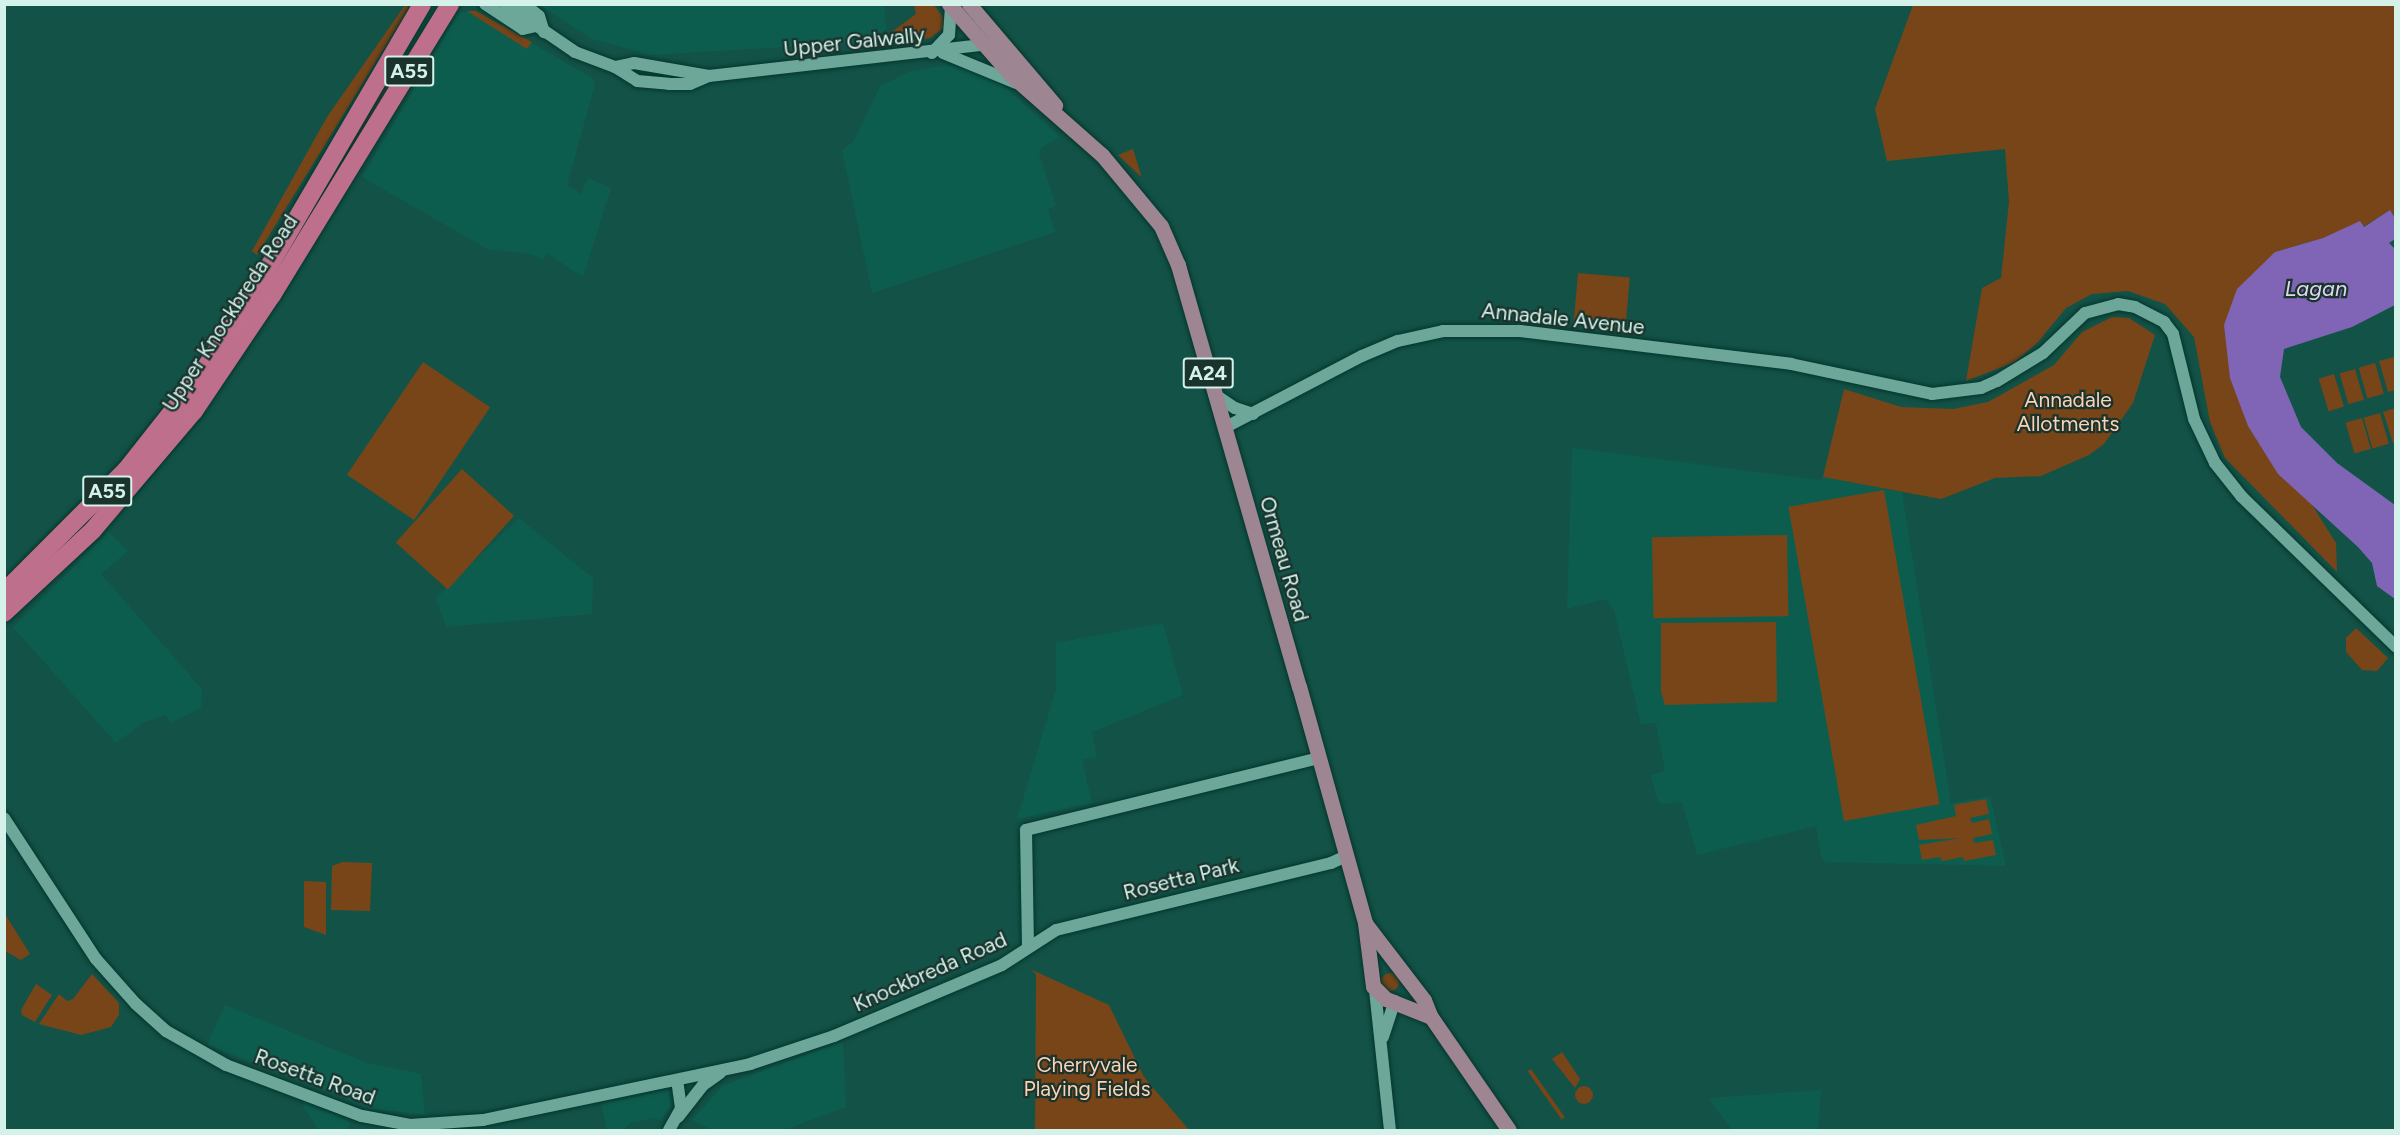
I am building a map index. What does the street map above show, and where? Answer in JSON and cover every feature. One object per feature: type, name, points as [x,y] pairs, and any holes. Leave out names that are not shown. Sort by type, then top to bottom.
[{"type":"highway","name":"Upper Knockbreda Road","points":[[4,592],[162,440],[244,309],[422,4]]},
{"type":"highway","points":[[392,56],[432,4]]},
{"type":"highway","name":"Upper Knockbreda Road","points":[[4,613],[93,530],[251,327],[451,5]]},
{"type":"highway","points":[[4,623],[22,598]]},
{"type":"main road","name":"A24","points":[[969,4],[1072,126]]},
{"type":"main road","name":"A24","points":[[953,6],[983,46],[1022,86],[1072,126]]},
{"type":"main road","points":[[1003,42],[1007,58],[1045,105]]},
{"type":"main road","name":"Ormeau Road","points":[[1072,126],[1152,211],[1178,265],[1365,924],[1408,979],[1431,1017],[1509,1131]]},
{"type":"main road","name":"Ormeau Road","points":[[1365,924],[1364,933],[1374,971],[1372,983],[1376,990]]},
{"type":"main road","points":[[1374,971],[1394,963]]},
{"type":"main road","points":[[1395,1001],[1408,979]]},
{"type":"main road","points":[[1376,990],[1431,1017]]},
{"type":"street","points":[[484,4],[523,28],[539,29],[539,16],[524,4]]},
{"type":"street","name":"Upper Galwally","points":[[505,4],[575,52],[615,67],[637,81],[669,84],[690,84],[709,76],[936,53],[1003,42]]},
{"type":"street","points":[[953,6],[949,34],[936,53],[986,67],[1022,86]]},
{"type":"street","name":"Annadale Avenue","points":[[1224,428],[1362,356],[1398,341],[1465,329],[1520,331],[1815,368],[1911,392],[1956,392],[1981,388],[2020,370],[2085,313],[2118,304],[2149,312],[2164,322],[2177,344],[2194,419],[2215,463],[2242,497],[2396,647]]},
{"type":"street","points":[[1214,394],[1235,408],[1253,414]]},
{"type":"street","name":"Knockbreda Road","points":[[723,1071],[834,1036],[1002,965],[1028,946],[1026,830],[1319,758]]},
{"type":"street","name":"Rosetta Road","points":[[4,818],[111,979],[166,1031],[225,1065],[362,1116],[410,1125],[483,1120],[723,1071]]},
{"type":"street","name":"Rosetta Park","points":[[1028,946],[1056,930],[1331,863],[1346,856]]},
{"type":"street","points":[[1376,990],[1390,1131]]},
{"type":"street","points":[[1382,1041],[1395,1001]]},
{"type":"street","points":[[669,1131],[703,1085],[723,1071]]},
{"type":"street","points":[[676,1080],[681,1101],[678,1117]]},
{"type":"shaded area","points":[[540,5],[884,5],[887,41],[650,55],[592,39]]},
{"type":"shaded area","points":[[476,11],[592,78],[595,84],[567,185],[581,194],[588,178],[611,188],[583,277],[547,253],[543,260],[531,254],[487,249],[362,177],[456,17],[461,12]]},
{"type":"shaded area","points":[[946,65],[971,69],[997,80],[1060,137],[1042,147],[1039,153],[1056,206],[1048,209],[1055,232],[872,293],[842,150],[854,141],[880,86],[909,72]]},
{"type":"shaded area","points":[[1572,448],[1821,480],[1823,477],[1902,492],[1951,803],[1990,796],[2006,866],[1826,862],[1821,856],[1816,826],[1697,855],[1682,802],[1662,804],[1657,799],[1651,775],[1665,771],[1656,723],[1641,724],[1614,610],[1605,599],[1567,609]]},
{"type":"shaded area","points":[[519,518],[593,578],[592,614],[446,627],[436,598]]},
{"type":"shaded area","points":[[109,532],[128,551],[101,574],[202,689],[201,708],[171,723],[165,715],[143,723],[116,743],[13,627]]},
{"type":"shaded area","points":[[1163,623],[1183,695],[1092,732],[1097,757],[1082,760],[1092,803],[1017,819],[1056,689],[1056,643]]},
{"type":"shaded area","points":[[225,1005],[367,1063],[421,1074],[425,1115],[371,1109],[207,1045]]},
{"type":"shaded area","points":[[843,1041],[846,1107],[784,1130],[712,1130],[692,1120],[722,1086]]},
{"type":"shaded area","points":[[668,1090],[671,1104],[661,1121],[655,1118],[630,1123],[624,1130],[607,1130],[601,1104]]},
{"type":"shaded area","points":[[1821,1090],[1818,1130],[1732,1130],[1708,1098]]},
{"type":"shaded area","points":[[304,1102],[351,1122],[347,1130],[319,1130],[303,1107]]},
{"type":"green space","points":[[405,5],[411,5],[257,255],[252,251],[327,117]]},
{"type":"green space","points":[[440,5],[279,271],[275,268],[337,162]]},
{"type":"green space","points":[[914,5],[934,5],[945,20],[945,27],[930,38],[889,44],[889,34],[916,14]]},
{"type":"green space","points":[[1913,5],[2395,5],[2395,217],[2390,210],[2363,227],[2359,222],[2323,238],[2275,252],[2278,474],[2309,500],[2336,543],[2337,572],[2225,458],[2210,422],[2194,337],[2165,304],[2128,291],[2092,294],[2066,308],[2038,342],[2015,362],[1966,381],[1982,288],[2001,278],[2009,202],[2005,149],[1887,161],[1875,109]]},
{"type":"green space","points":[[467,11],[476,11],[532,42],[527,49]]},
{"type":"green space","points":[[1133,149],[1141,175],[1140,176],[1118,155]]},
{"type":"green space","points":[[1578,273],[1630,278],[1625,329],[1573,325]]},
{"type":"green space","name":"Annadale Allotments","points":[[2112,317],[2129,318],[2155,335],[2133,403],[2104,444],[2089,455],[2041,476],[1995,478],[1941,499],[1823,477],[1844,389],[1901,407],[1953,409],[1988,402],[2054,365],[2082,332]]},
{"type":"green space","points":[[2394,357],[2395,390],[2388,392],[2379,361]]},
{"type":"green space","points":[[423,362],[490,407],[414,520],[347,475]]},
{"type":"green space","points":[[2375,363],[2384,394],[2367,398],[2359,368]]},
{"type":"green space","points":[[2355,369],[2364,400],[2348,404],[2340,373]]},
{"type":"green space","points":[[2334,374],[2344,407],[2329,411],[2319,379]]},
{"type":"green space","points":[[2395,408],[2395,442],[2393,443],[2383,412]]},
{"type":"green space","points":[[2380,413],[2389,444],[2372,448],[2364,418]]},
{"type":"green space","points":[[2362,418],[2371,449],[2354,453],[2346,423]]},
{"type":"green space","points":[[462,469],[514,516],[448,589],[396,543]]},
{"type":"green space","points":[[1884,490],[1939,804],[1844,821],[1788,507]]},
{"type":"green space","points":[[1787,535],[1788,616],[1653,618],[1652,537]]},
{"type":"green space","points":[[1776,622],[1777,702],[1665,705],[1661,692],[1661,623]]},
{"type":"green space","points":[[2356,628],[2388,658],[2377,671],[2362,670],[2346,652],[2346,638]]},
{"type":"green space","points":[[1986,799],[1989,814],[1970,818],[1972,823],[1989,819],[1992,834],[1973,838],[1974,843],[1993,840],[1996,855],[1964,861],[1963,857],[1942,861],[1940,857],[1922,860],[1919,845],[1960,838],[1919,840],[1916,825],[1956,816],[1954,805]]},
{"type":"green space","points":[[342,862],[372,863],[370,911],[331,910],[332,866]]},
{"type":"green space","points":[[304,881],[326,882],[326,935],[304,927]]},
{"type":"green space","points":[[5,914],[30,954],[21,960],[5,951]]},
{"type":"green space","name":"Cherryvale Playing Fields","points":[[1030,969],[1109,1005],[1144,1077],[1189,1130],[1035,1130],[1036,974]]},
{"type":"green space","points":[[1390,973],[1396,976],[1399,982],[1396,988],[1390,991],[1384,988],[1381,982],[1384,976]]},
{"type":"green space","points":[[92,974],[119,1003],[119,1015],[111,1027],[81,1035],[39,1024],[59,994],[67,1001],[73,999]]},
{"type":"green space","points":[[36,984],[52,995],[35,1022],[22,1015],[21,1010]]},
{"type":"green space","points":[[1562,1052],[1580,1079],[1575,1088],[1552,1059]]},
{"type":"green space","points":[[1531,1069],[1565,1117],[1562,1120],[1528,1071]]},
{"type":"green space","points":[[1584,1086],[1590,1089],[1593,1095],[1590,1101],[1584,1104],[1578,1101],[1575,1095],[1578,1089]]},
{"type":"water","name":"Lagan","points":[[2390,210],[2395,218],[2395,239],[2389,243],[2395,249],[2395,305],[2352,327],[2284,349],[2280,377],[2301,427],[2337,463],[2395,505],[2395,599],[2377,586],[2372,563],[2358,547],[2278,474],[2248,426],[2230,378],[2224,325],[2237,289],[2275,252],[2323,238],[2360,221],[2364,227]]}]
